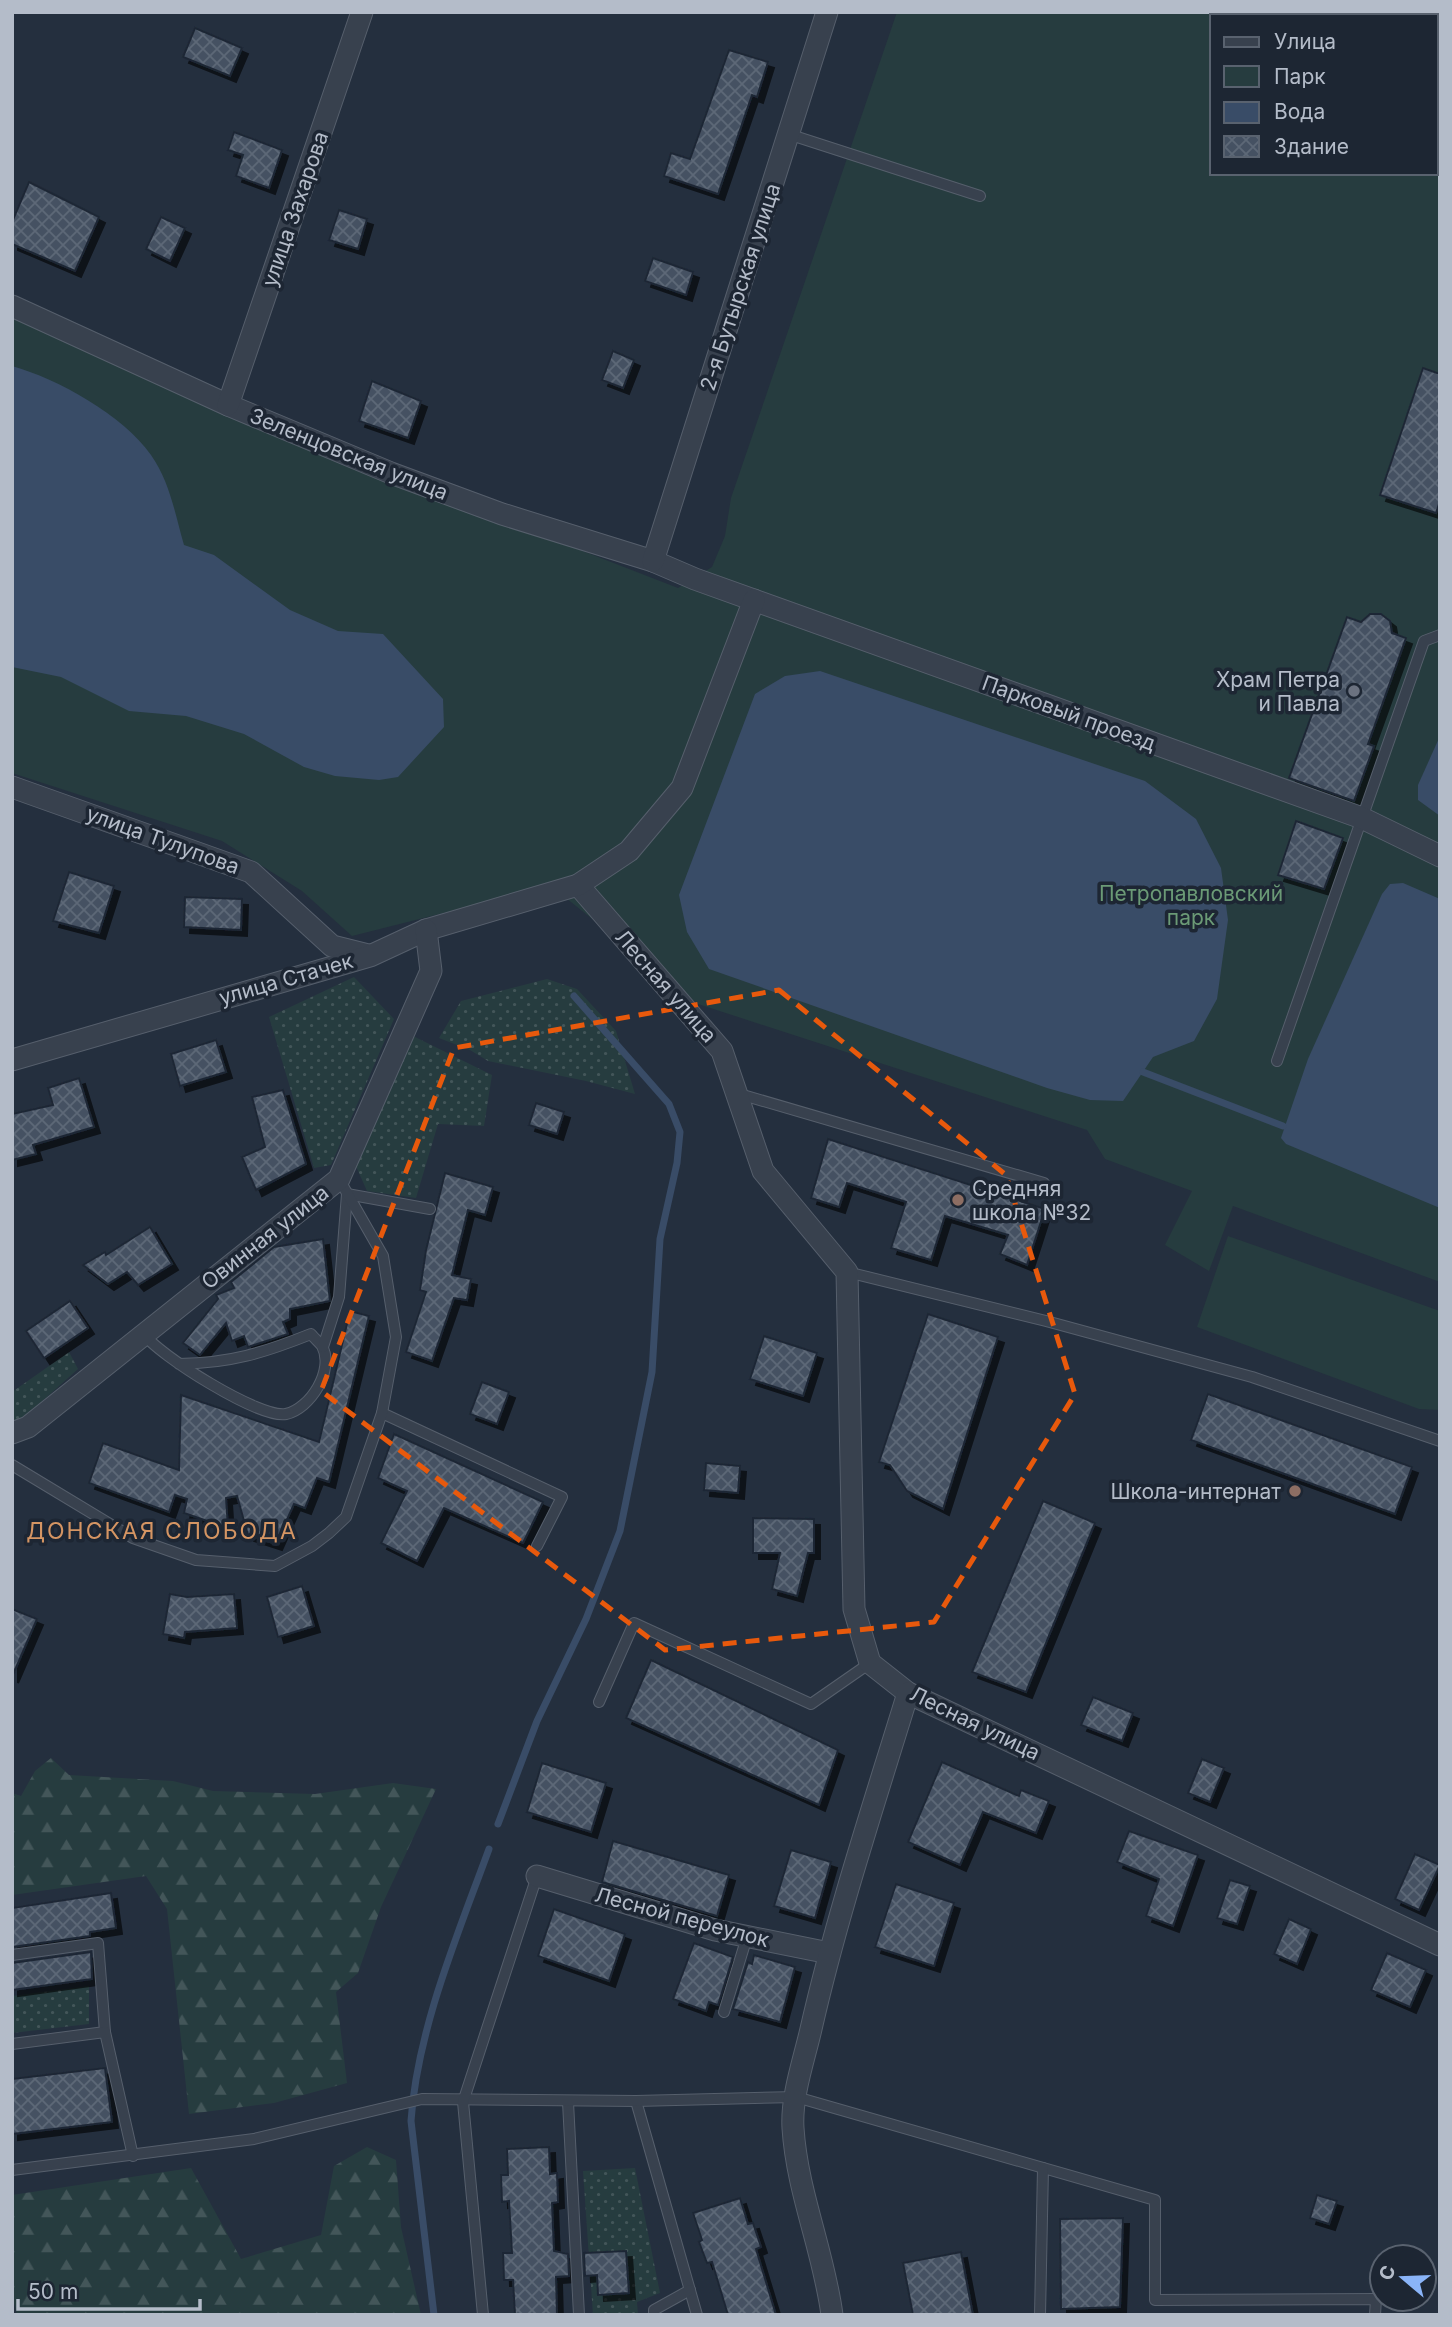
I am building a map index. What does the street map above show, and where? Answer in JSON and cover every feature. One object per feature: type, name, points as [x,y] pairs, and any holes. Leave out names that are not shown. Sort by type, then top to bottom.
[{"type":"street","name":"улица Захарова","points":[[228,405],[362,12]]},
{"type":"street","name":"2-я Бутырская улица","points":[[653,561],[827,12]]},
{"type":"street","name":"Зеленцовская улица","points":[[12,306],[228,405],[502,514],[653,561],[695,579]]},
{"type":"street","name":"Парковый проезд","points":[[695,579],[1362,818],[1440,856]]},
{"type":"street","name":"улица Стачек","points":[[12,1060],[370,956],[426,930],[578,885],[629,851],[682,788],[754,600]]},
{"type":"street","name":"улица Тулупова","points":[[12,787],[251,872],[332,947],[370,956]]},
{"type":"street","name":"Лесная улица","points":[[578,885],[722,1051],[763,1171],[847,1272]]},
{"type":"street","name":"Овинная улица","points":[[12,1433],[28,1427],[143,1333],[343,1186],[431,971],[426,930]]},
{"type":"street","points":[[847,1272],[853,1609],[870,1663]]},
{"type":"street","name":"Лесная улица","points":[[870,1663],[908,1693],[1440,1945]]},
{"type":"street","points":[[832,2315],[826,2272],[803,2193],[793,2126],[796,2097],[829,1953],[908,1693]]},
{"type":"street","name":"Лесной переулок","points":[[537,1876],[715,1930],[829,1953]]},
{"type":"lane","points":[[788,134],[980,196]]},
{"type":"lane","points":[[1278,1061],[1424,641],[1440,635]]},
{"type":"lane","points":[[736,1093],[1044,1183]]},
{"type":"lane","points":[[343,1186],[430,1209]]},
{"type":"lane","points":[[143,1333],[151,1344],[179,1364],[253,1405],[284,1415],[303,1407],[320,1382],[325,1365],[323,1347],[339,1297],[343,1186]]},
{"type":"lane","points":[[12,1465],[133,1538],[196,1560],[275,1566],[312,1546],[346,1517],[382,1413],[396,1337],[383,1256],[343,1186]]},
{"type":"lane","points":[[847,1272],[1046,1321],[1252,1377],[1440,1441]]},
{"type":"lane","points":[[179,1364],[222,1363],[266,1351],[311,1334],[323,1347]]},
{"type":"lane","points":[[382,1413],[562,1497],[537,1546]]},
{"type":"lane","points":[[599,1702],[635,1623],[811,1704],[870,1663]]},
{"type":"lane","points":[[484,2315],[463,2102],[537,1876]]},
{"type":"lane","points":[[723,2012],[747,1937]]},
{"type":"lane","points":[[12,1955],[98,1943],[105,2032],[133,2156]]},
{"type":"lane","points":[[12,2044],[105,2032]]},
{"type":"lane","points":[[12,2170],[254,2139],[422,2099],[463,2102],[568,2102],[796,2097],[1155,2200],[1155,2300],[1376,2299],[1376,2315]]},
{"type":"lane","points":[[636,2101],[697,2315]]},
{"type":"lane","points":[[568,2102],[579,2315]]},
{"type":"lane","points":[[1040,2315],[1043,2168]]},
{"type":"lane","points":[[654,2315],[654,2310],[690,2290]]},
{"type":"highlighted area","points":[[779,990],[1006,1175],[1075,1394],[934,1622],[665,1650],[321,1391],[454,1048]]},
{"type":"green space","name":"Петропавловский парк","points":[[897,12],[1440,12],[1440,1282],[1233,1206],[1209,1271],[1165,1245],[1192,1191],[1105,1159],[1087,1130],[698,1004],[551,886],[352,936],[302,891],[222,841],[12,773],[12,317],[307,444],[678,588],[712,567],[725,536],[731,498]]},
{"type":"green space","points":[[354,977],[394,1019],[331,1165],[314,1168],[269,1017]]},
{"type":"green space","points":[[547,979],[577,989],[616,1031],[635,1094],[488,1061],[470,1050],[439,1038],[461,1001]]},
{"type":"green space","points":[[413,1036],[492,1075],[484,1126],[438,1124],[416,1198],[367,1191],[355,1164]]},
{"type":"green space","points":[[1228,1236],[1440,1311],[1440,1410],[1419,1409],[1197,1327]]},
{"type":"green space","points":[[69,1352],[78,1369],[18,1423],[12,1424],[12,1392]]},
{"type":"green space","points":[[51,1758],[69,1775],[173,1781],[213,1791],[315,1794],[393,1783],[436,1789],[381,1907],[358,1973],[336,1992],[347,2083],[274,2103],[189,2114],[167,1909],[146,1876],[12,1895],[12,1793],[21,1796],[35,1771]]},
{"type":"green space","points":[[89,1986],[89,2024],[12,2033],[12,1996]]},
{"type":"green space","points":[[367,2147],[396,2160],[401,2227],[421,2315],[17,2315],[12,2295],[12,2195],[191,2168],[241,2259],[321,2235],[334,2166]]},
{"type":"green space","points":[[635,2168],[660,2293],[637,2302],[638,2315],[593,2315],[583,2171]]},
{"type":"water","points":[[12,366],[49,380],[88,400],[139,440],[163,476],[184,545],[214,555],[290,610],[338,631],[383,634],[443,699],[444,727],[398,777],[379,780],[335,776],[304,767],[244,734],[186,716],[129,711],[61,677],[12,667]]},
{"type":"water","points":[[820,671],[1145,781],[1196,819],[1221,868],[1228,920],[1217,999],[1194,1041],[1153,1057],[1123,1101],[1090,1100],[1047,1088],[709,969],[687,932],[679,895],[755,694],[785,676]]},
{"type":"water","points":[[1440,736],[1440,816],[1418,800],[1418,785]]},
{"type":"water","points":[[1403,883],[1440,899],[1440,1208],[1286,1144],[1281,1138],[1308,1059],[1382,894],[1390,884]]},
{"type":"building","points":[[195,28],[242,48],[230,76],[183,57]]},
{"type":"building","points":[[729,50],[768,62],[757,97],[752,95],[718,194],[664,176],[671,153],[690,159]]},
{"type":"building","points":[[234,132],[282,150],[269,188],[236,176],[243,155],[228,150]]},
{"type":"building","points":[[29,182],[99,217],[75,271],[12,244],[12,222]]},
{"type":"building","points":[[339,210],[367,219],[358,249],[329,240]]},
{"type":"building","points":[[161,217],[185,228],[170,261],[146,249]]},
{"type":"building","points":[[653,258],[693,272],[686,295],[645,281]]},
{"type":"building","points":[[613,351],[634,360],[623,388],[602,380]]},
{"type":"building","points":[[1423,368],[1440,374],[1440,501],[1436,513],[1380,495]]},
{"type":"building","points":[[372,381],[421,401],[408,438],[359,421]]},
{"type":"building","name":"Храм Петра и Павла","points":[[1370,614],[1381,614],[1390,621],[1392,633],[1406,638],[1368,744],[1374,746],[1354,801],[1289,778],[1347,617],[1361,622]]},
{"type":"building","points":[[1296,821],[1343,838],[1324,889],[1278,875]]},
{"type":"building","points":[[69,872],[114,886],[99,933],[53,921]]},
{"type":"building","points":[[185,897],[242,899],[241,930],[184,927]]},
{"type":"building","points":[[216,1040],[226,1072],[180,1086],[171,1054]]},
{"type":"building","points":[[79,1078],[94,1127],[33,1145],[36,1154],[12,1160],[12,1114],[53,1105],[48,1088]]},
{"type":"building","points":[[283,1090],[306,1164],[256,1190],[242,1157],[265,1147],[252,1097]]},
{"type":"building","points":[[536,1103],[564,1112],[557,1134],[529,1125]]},
{"type":"building","name":"Средняя школа №32","points":[[828,1139],[1045,1209],[1027,1265],[1000,1254],[1008,1235],[945,1216],[931,1260],[891,1248],[906,1202],[847,1183],[839,1207],[811,1198]]},
{"type":"building","points":[[445,1173],[493,1187],[485,1215],[468,1210],[452,1275],[471,1279],[467,1300],[454,1298],[432,1361],[406,1352],[426,1292],[420,1290],[426,1250]]},
{"type":"building","points":[[150,1227],[172,1264],[138,1285],[127,1272],[108,1284],[83,1265],[105,1252],[106,1255]]},
{"type":"building","points":[[323,1239],[330,1301],[290,1309],[290,1319],[283,1322],[288,1334],[248,1347],[244,1336],[232,1341],[226,1323],[200,1355],[183,1343],[218,1299],[216,1295],[234,1288],[231,1282],[274,1247]]},
{"type":"building","points":[[70,1301],[88,1328],[44,1358],[26,1331]]},
{"type":"building","points":[[350,1311],[369,1316],[329,1482],[317,1478],[305,1508],[294,1504],[276,1544],[248,1535],[237,1496],[226,1498],[228,1528],[184,1513],[187,1499],[175,1495],[169,1512],[89,1483],[103,1443],[179,1470],[181,1395],[319,1442]]},
{"type":"building","points":[[928,1314],[998,1337],[943,1509],[907,1491],[890,1465],[879,1462]]},
{"type":"building","points":[[764,1336],[817,1353],[803,1396],[750,1379]]},
{"type":"building","points":[[482,1382],[509,1392],[497,1424],[470,1414]]},
{"type":"building","points":[[1208,1394],[1412,1467],[1395,1514],[1191,1440]]},
{"type":"building","points":[[394,1434],[543,1502],[523,1543],[444,1508],[417,1561],[381,1543],[407,1491],[378,1478]]},
{"type":"building","points":[[706,1463],[740,1466],[738,1493],[704,1490]]},
{"type":"building","points":[[1043,1501],[1095,1523],[1026,1692],[972,1672]]},
{"type":"building","points":[[753,1518],[814,1519],[814,1553],[808,1553],[797,1596],[772,1589],[780,1553],[753,1553]]},
{"type":"building","points":[[302,1586],[314,1626],[278,1637],[267,1597]]},
{"type":"building","points":[[170,1594],[187,1597],[234,1594],[237,1628],[185,1632],[184,1638],[163,1634]]},
{"type":"building","points":[[12,1609],[37,1619],[12,1677]]},
{"type":"building","points":[[651,1660],[838,1750],[819,1805],[626,1718]]},
{"type":"building","points":[[1093,1697],[1133,1713],[1122,1741],[1081,1725]]},
{"type":"building","points":[[1202,1759],[1224,1768],[1210,1802],[1188,1793]]},
{"type":"building","points":[[942,1762],[1019,1796],[1021,1790],[1049,1801],[1036,1833],[983,1812],[960,1865],[908,1842]]},
{"type":"building","points":[[542,1763],[606,1783],[591,1832],[527,1812]]},
{"type":"building","points":[[1129,1831],[1198,1855],[1173,1926],[1146,1916],[1159,1879],[1117,1862]]},
{"type":"building","points":[[613,1841],[729,1875],[717,1916],[602,1882]]},
{"type":"building","points":[[791,1850],[831,1862],[815,1918],[774,1906]]},
{"type":"building","points":[[1415,1854],[1440,1865],[1419,1910],[1395,1899]]},
{"type":"building","points":[[1230,1880],[1250,1886],[1237,1924],[1217,1918]]},
{"type":"building","points":[[896,1884],[954,1903],[934,1966],[875,1947]]},
{"type":"building","points":[[111,1893],[116,1928],[90,1932],[90,1936],[12,1947],[12,1908]]},
{"type":"building","points":[[554,1909],[625,1934],[609,1981],[538,1956]]},
{"type":"building","points":[[1289,1919],[1311,1929],[1297,1964],[1274,1954]]},
{"type":"building","points":[[694,1943],[733,1957],[718,2005],[709,2002],[706,2011],[673,1999]]},
{"type":"building","points":[[91,1952],[92,1979],[12,1990],[12,1963]]},
{"type":"building","points":[[1387,1953],[1426,1970],[1410,2007],[1371,1990]]},
{"type":"building","points":[[754,1955],[795,1967],[780,2022],[733,2009],[748,1962],[752,1964]]},
{"type":"building","points":[[105,2068],[112,2122],[12,2134],[12,2079]]},
{"type":"building","points":[[549,2147],[550,2174],[557,2173],[558,2202],[552,2203],[554,2251],[568,2254],[569,2276],[556,2277],[557,2315],[515,2315],[513,2280],[504,2280],[503,2253],[512,2253],[509,2201],[502,2202],[501,2175],[508,2175],[507,2149]]},
{"type":"building","points":[[1317,2195],[1337,2201],[1329,2224],[1310,2218]]},
{"type":"building","points":[[740,2198],[748,2224],[753,2223],[761,2247],[756,2249],[776,2315],[728,2315],[712,2262],[707,2263],[699,2242],[702,2240],[693,2213]]},
{"type":"building","points":[[1123,2218],[1120,2307],[1061,2309],[1060,2219]]},
{"type":"building","points":[[626,2251],[629,2293],[598,2295],[597,2275],[585,2276],[584,2253]]},
{"type":"building","points":[[961,2252],[973,2315],[913,2315],[903,2263]]},
{"type":"waterway","points":[[498,1824],[537,1721],[586,1619],[620,1531],[652,1372],[660,1239],[677,1163],[680,1132],[669,1104],[574,996]]},
{"type":"waterway","points":[[1143,1072],[1283,1126]]},
{"type":"waterway","points":[[434,2315],[411,2121],[415,2087],[430,2017],[452,1948],[489,1849]]},
{"type":"place","name":"Храм Петра и Павла","points":[[1354,691]]},
{"type":"place","name":"Средняя школа №32","points":[[958,1200]]},
{"type":"place","name":"Школа-интернат","points":[[1295,1491]]},
{"type":"district","name":"ДОНСКАЯ СЛОБОДА","points":[[162,1531]]}]
